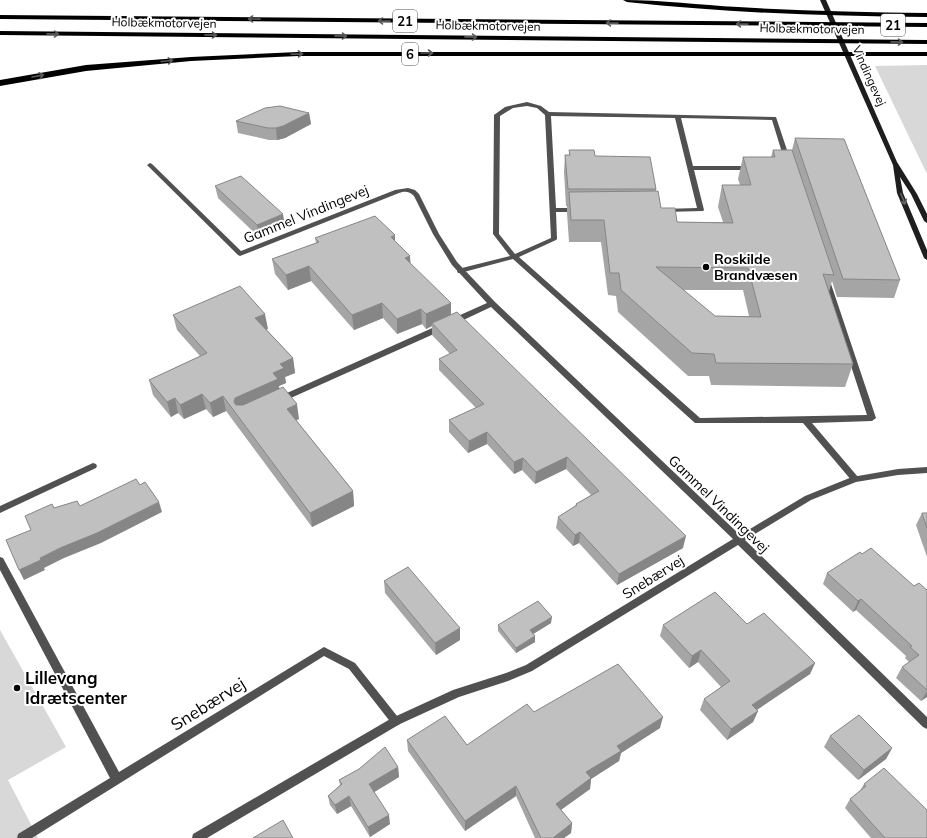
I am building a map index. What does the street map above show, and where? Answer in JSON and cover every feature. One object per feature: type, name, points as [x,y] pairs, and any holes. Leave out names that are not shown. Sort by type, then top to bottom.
[{"type":"highway","points":[[627,0],[692,7],[786,12],[927,15]]},
{"type":"highway","name":"Holbækmotorvejen","points":[[0,17],[927,25]]},
{"type":"highway","name":"Holbækmotorvejen","points":[[0,33],[927,42]]},
{"type":"highway","name":"6","points":[[0,83],[86,68],[191,59],[298,54],[927,54]]},
{"type":"main road","name":"Vindingevej","points":[[824,2],[894,162],[914,194],[927,221]]},
{"type":"main road","name":"Vindingevej","points":[[894,162],[900,193],[927,258]]},
{"type":"street","points":[[790,168],[774,118],[548,114],[539,107],[526,104],[515,105],[504,109],[497,115],[496,234],[514,257],[698,421],[872,418],[825,274]]},
{"type":"street","points":[[460,271],[514,257],[554,239],[548,114]]},
{"type":"street","points":[[654,210],[701,210],[678,116]]},
{"type":"street","name":"Gammel Vindingevej","points":[[150,165],[240,254],[397,191],[409,189],[417,195],[436,234],[460,271],[492,304],[739,540],[927,724]]},
{"type":"street","points":[[691,168],[760,168]]},
{"type":"street","points":[[552,210],[584,210]]},
{"type":"street","points":[[270,403],[492,304]]},
{"type":"street","points":[[805,420],[855,479]]},
{"type":"street","points":[[0,510],[94,466]]},
{"type":"street","name":"Snebærvej","points":[[198,838],[396,721],[457,693],[508,677],[529,668],[808,498],[855,479],[898,472],[927,470]]},
{"type":"street","points":[[0,561],[117,780]]},
{"type":"street","name":"Snebærvej","points":[[22,838],[324,651],[352,666],[396,721]]},
{"type":"shaded area","points":[[927,65],[927,174],[875,66]]},
{"type":"shaded area","name":"Lillevang Idrætscenter","points":[[0,630],[66,747],[8,780],[38,838],[0,838]]},
{"type":"building","points":[[280,106],[309,113],[276,128],[268,128],[236,121],[265,108]]},
{"type":"building","points":[[795,138],[844,139],[900,280],[843,279]]},
{"type":"building","points":[[569,150],[594,150],[595,156],[650,157],[656,189],[568,189],[565,155],[570,155]]},
{"type":"building","name":"Roskilde Brandvæsen","points":[[773,150],[792,150],[834,275],[823,274],[853,364],[716,363],[714,354],[692,353],[621,290],[619,273],[610,273],[604,220],[571,220],[569,192],[658,191],[661,208],[675,208],[677,222],[733,223],[722,185],[751,185],[743,157],[775,157]],"holes":[[[656,267],[748,268],[761,317],[715,316]]]},
{"type":"building","points":[[241,176],[283,214],[257,225],[215,186]]},
{"type":"building","points":[[375,216],[395,235],[391,237],[410,256],[405,258],[451,303],[426,314],[421,309],[397,319],[382,303],[352,315],[309,266],[286,275],[272,259],[319,242],[315,238]]},
{"type":"building","points":[[240,286],[265,314],[255,318],[293,358],[280,364],[284,368],[273,373],[278,379],[235,398],[234,402],[236,405],[243,405],[283,387],[297,404],[287,409],[353,491],[310,513],[223,396],[210,403],[202,394],[180,405],[175,398],[167,402],[149,380],[207,353],[173,315]]},
{"type":"building","points":[[457,312],[686,536],[619,574],[580,532],[575,535],[558,517],[577,505],[576,504],[599,491],[567,457],[536,472],[523,458],[514,462],[487,432],[469,441],[449,420],[484,404],[439,359],[457,350],[432,323]]},
{"type":"building","points":[[136,479],[140,485],[145,482],[159,502],[97,533],[60,548],[40,558],[41,560],[19,570],[6,540],[31,530],[25,516],[52,504],[54,508],[77,501],[80,506]]},
{"type":"building","points":[[922,513],[927,513],[927,528]]},
{"type":"building","points":[[871,548],[914,586],[919,583],[927,590],[927,690],[902,667],[919,655],[910,647],[912,646],[861,599],[858,601],[827,573],[860,552],[862,554]]},
{"type":"building","points":[[408,567],[460,628],[435,643],[384,581]]},
{"type":"building","points":[[715,592],[747,624],[764,613],[815,663],[752,705],[758,711],[731,729],[704,699],[730,681],[701,650],[692,656],[663,625]]},
{"type":"building","points":[[538,601],[552,617],[530,630],[535,636],[516,648],[498,625]]},
{"type":"building","points":[[618,664],[663,717],[617,746],[621,751],[586,772],[591,778],[556,804],[572,823],[553,838],[541,838],[516,786],[465,821],[407,740],[445,716],[467,745],[527,704],[534,712]]},
{"type":"building","points":[[859,715],[892,748],[864,770],[830,736]]},
{"type":"building","points":[[385,747],[398,767],[369,784],[389,815],[368,827],[349,796],[335,805],[328,796],[342,784],[339,780],[359,769]]},
{"type":"building","points":[[884,768],[927,810],[927,838],[885,838],[850,799],[866,786],[864,784]]},
{"type":"building","points":[[283,820],[293,838],[253,838]]},
{"type":"place","name":"Roskilde Brandvæsen","points":[[706,267]]},
{"type":"place","name":"Lillevang Idrætscenter","points":[[17,688]]}]
